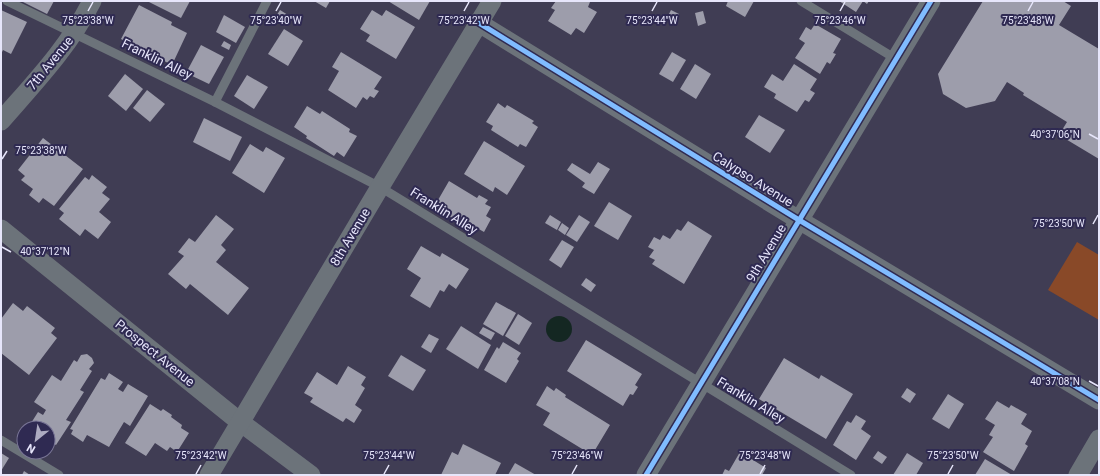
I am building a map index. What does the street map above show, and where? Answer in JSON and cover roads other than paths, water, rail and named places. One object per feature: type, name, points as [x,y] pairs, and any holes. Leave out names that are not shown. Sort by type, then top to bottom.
[{"type":"street","name":"7th Avenue","points":[[1,122],[51,64],[74,34],[92,1]]},
{"type":"street","name":"8th Avenue","points":[[209,475],[492,1]]},
{"type":"street","name":"9th Avenue","points":[[646,475],[699,384],[931,1]]},
{"type":"street","name":"Calypso Avenue","points":[[479,23],[799,220],[1099,400]]},
{"type":"street","name":"Prospect Avenue","points":[[1,229],[240,422],[310,475]]},
{"type":"street","points":[[1078,475],[1099,439]]},
{"type":"lane","name":"Franklin Alley","points":[[7,1],[215,102],[380,187],[699,384],[851,475]]},
{"type":"lane","points":[[215,102],[268,1]]},
{"type":"lane","points":[[801,1],[896,59]]},
{"type":"lane","points":[[1,440],[59,475]]}]
